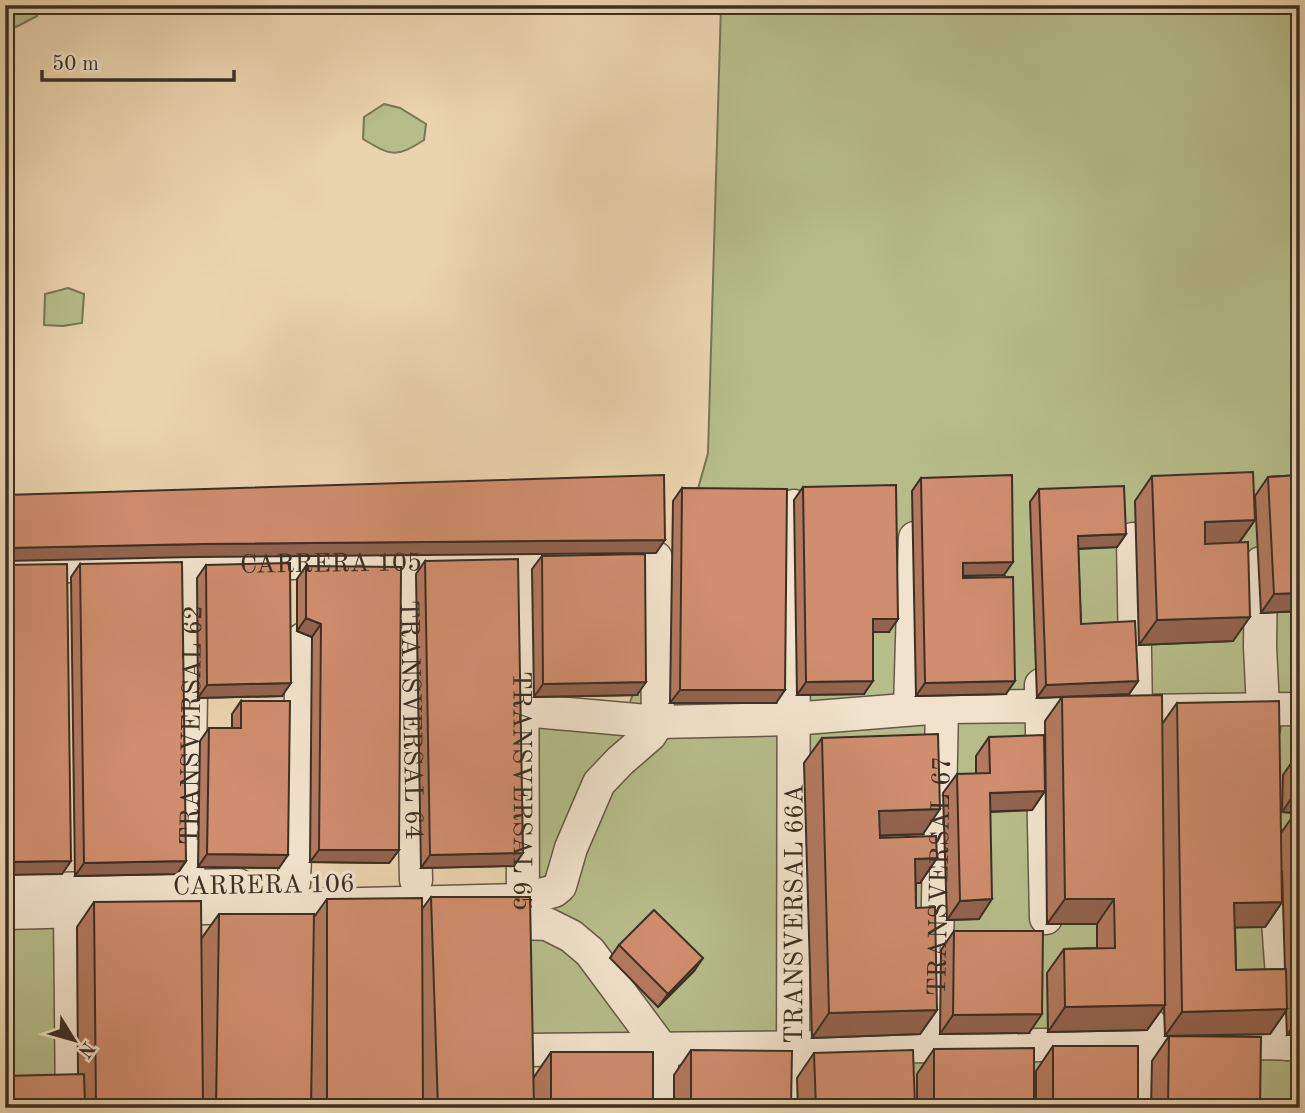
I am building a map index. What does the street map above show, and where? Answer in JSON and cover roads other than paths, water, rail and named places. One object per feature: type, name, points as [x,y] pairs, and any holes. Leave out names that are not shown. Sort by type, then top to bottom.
[{"type":"street","name":"TRANSVERSAL 66A","points":[[793,1108],[794,506]]},
{"type":"street","points":[[1261,536],[1260,647],[1267,762]]},
{"type":"street","points":[[910,708],[915,538]]},
{"type":"street","points":[[1133,539],[1146,720]]},
{"type":"street","name":"CARRERA 105","points":[[5,568],[66,581],[192,565],[656,558],[658,722]]},
{"type":"street","name":"TRANSVERSAL 65","points":[[522,560],[523,912]]},
{"type":"street","name":"TRANSVERSAL 64","points":[[409,561],[412,904]]},
{"type":"street","name":"TRANSVERSAL 62","points":[[191,909],[192,565]]},
{"type":"street","points":[[301,907],[303,639]]},
{"type":"street","points":[[1039,653],[1046,918]]},
{"type":"street","points":[[523,710],[658,722],[792,719],[942,707],[1042,706],[1146,720],[1263,709],[1300,709]]},
{"type":"street","name":"TRANSVERSAL 67","points":[[915,1054],[942,707]]},
{"type":"street","points":[[658,722],[650,734],[599,783],[571,848],[560,886],[523,912],[571,936],[590,953],[662,1049],[662,1108]]},
{"type":"street","points":[[524,1049],[793,1048],[1030,1058],[1149,1044],[1276,1050],[1272,843]]},
{"type":"street","points":[[63,1097],[70,887]]},
{"type":"street","name":"CARRERA 106","points":[[5,890],[70,887],[191,909],[412,904],[523,912]]},
{"type":"street","name":"CARRERA 106","points":[[5,913],[70,887]]},
{"type":"street","points":[[1145,1108],[1151,990]]}]
